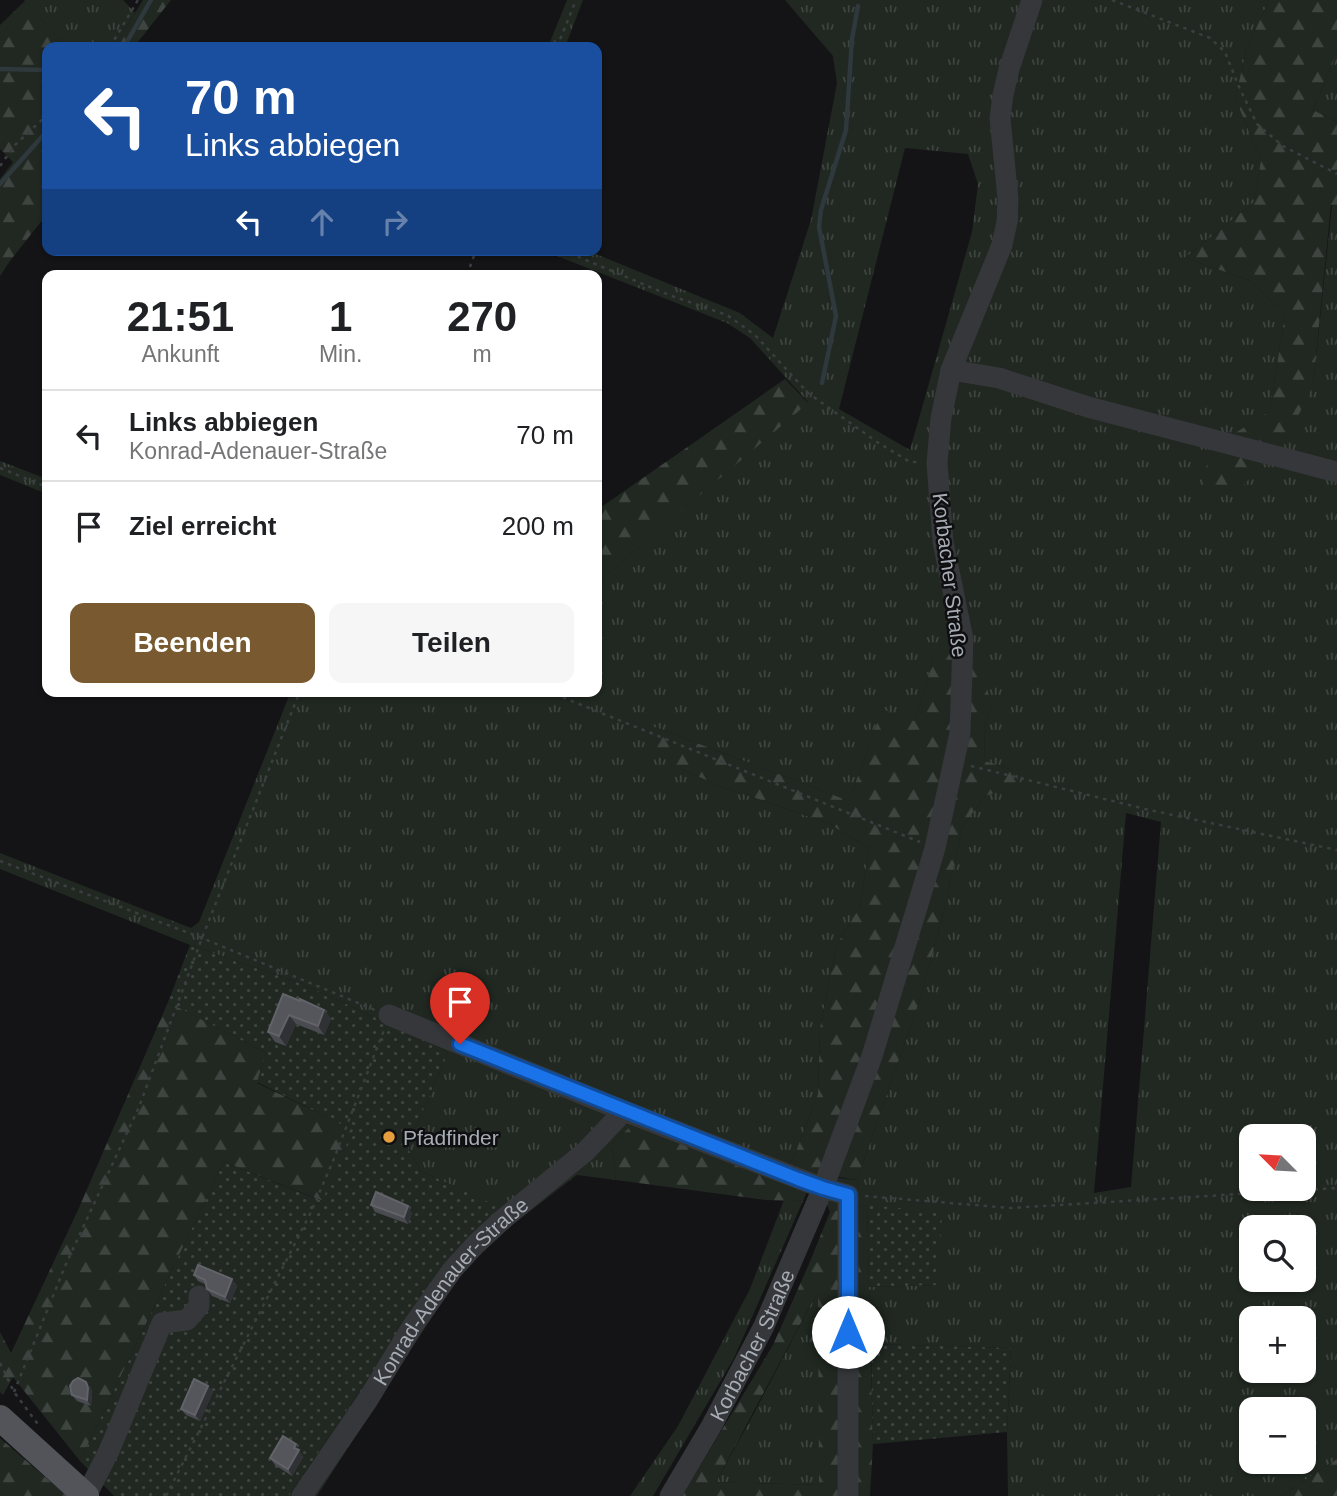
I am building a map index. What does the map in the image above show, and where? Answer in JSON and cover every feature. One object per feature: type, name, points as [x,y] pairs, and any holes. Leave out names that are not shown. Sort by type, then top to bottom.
[{"type":"main road","points":[[0,1418],[86,1496]]},
{"type":"street","name":"Korbacher Straße","points":[[670,1496],[712,1425],[764,1326],[823,1188],[872,1056],[934,848],[960,733],[962,639],[943,542],[937,463],[941,418],[951,370],[1002,245],[1008,199],[1000,118],[1009,69],[1032,0]]},
{"type":"street","points":[[951,370],[999,379],[1088,407],[1337,472]]},
{"type":"street","points":[[389,1016],[624,1111],[823,1188],[848,1195],[848,1496]]},
{"type":"street","name":"Konrad-Adenauer-Straße","points":[[302,1496],[453,1269],[485,1236],[586,1151],[624,1111]]},
{"type":"street","points":[[86,1496],[109,1451],[162,1323],[187,1320],[199,1306],[199,1296]]},
{"type":"path","points":[[113,42],[138,0]]},
{"type":"path","points":[[559,42],[576,0]]},
{"type":"path","points":[[1112,0],[1210,38],[1225,52],[1257,124],[1283,146],[1337,174]]},
{"type":"path","points":[[0,166],[15,145],[42,120]]},
{"type":"path","points":[[576,256],[670,295],[727,315],[755,335],[808,393],[877,442],[910,461],[937,463]]},
{"type":"path","points":[[0,468],[42,485]]},
{"type":"path","points":[[14,1392],[66,1264],[139,1107],[202,938],[298,697]]},
{"type":"path","points":[[562,697],[934,848]]},
{"type":"path","points":[[954,762],[1145,809],[1337,850]]},
{"type":"path","points":[[0,861],[202,938],[389,1016],[311,1212],[166,1496]]},
{"type":"path","points":[[848,1195],[1011,1208],[1337,1188]]},
{"type":"path","points":[[0,1363],[14,1392],[42,1429]]},
{"type":"green space","points":[[24,0],[123,0],[135,13],[117,42],[62,42]]},
{"type":"green space","points":[[143,0],[171,0],[138,42],[117,42]]},
{"type":"green space","points":[[567,0],[583,0],[567,42],[550,42]]},
{"type":"green space","points":[[785,0],[1269,0],[1247,48],[1235,98],[1261,160],[1254,202],[1185,258],[1249,280],[1285,313],[1270,411],[1210,450],[1313,386],[1332,205],[1337,206],[1337,1459],[1316,1473],[1316,1397],[1239,1397],[1239,1474],[1314,1474],[1281,1496],[1008,1496],[1007,1432],[1011,1348],[871,1344],[869,1287],[938,1285],[867,1205],[830,1212],[814,1173],[857,1180],[920,999],[945,907],[962,828],[985,796],[1013,770],[985,761],[984,729],[992,705],[933,661],[914,721],[882,710],[849,801],[655,727],[681,769],[720,786],[828,823],[869,848],[860,907],[836,946],[820,1028],[818,1094],[793,1159],[783,1167],[639,1109],[631,1126],[612,1144],[616,1180],[577,1175],[512,1225],[461,1272],[317,1496],[289,1496],[446,1262],[498,1207],[421,1171],[407,1147],[448,1053],[436,1045],[302,984],[190,945],[0,869],[0,853],[191,928],[199,922],[289,697],[602,697],[602,579],[808,402],[750,338],[727,323],[602,274],[602,270],[593,270],[557,256],[601,256],[740,313],[773,338],[811,220],[837,83],[833,56]],"holes":[[[905,148],[968,154],[978,184],[972,232],[910,450],[839,409]],[[1126,813],[1161,822],[1131,1187],[1094,1193]]]},
{"type":"green space","points":[[1269,0],[1337,0],[1337,53],[1313,110],[1337,122],[1337,206],[1331,205],[1313,386],[1288,436],[1241,488],[1203,485],[1210,449],[1270,411],[1285,313],[1249,280],[1185,258],[1254,202],[1261,160],[1235,98],[1247,48]]},
{"type":"green space","points":[[25,1],[62,42],[42,42],[42,220],[0,276],[0,179],[13,162],[0,149],[0,25]]},
{"type":"green space","points":[[1337,53],[1337,122],[1313,110]]},
{"type":"green space","points":[[785,379],[808,403],[602,579],[602,507]]},
{"type":"green space","points":[[0,461],[42,477],[42,492],[0,475]]},
{"type":"green space","points":[[975,648],[992,706],[984,729],[985,761],[1013,770],[1020,785],[985,796],[962,828],[945,907],[920,999],[857,1180],[815,1173],[803,1201],[766,1200],[616,1180],[612,1144],[631,1126],[639,1109],[783,1167],[793,1159],[818,1094],[820,1028],[836,946],[860,907],[869,848],[828,823],[720,786],[681,769],[650,743],[655,727],[849,801],[882,709],[914,721],[933,661],[946,653]]},
{"type":"green space","points":[[190,945],[302,984],[436,1045],[448,1053],[407,1147],[421,1171],[499,1207],[446,1262],[289,1496],[114,1496],[80,1461],[224,1162],[322,1201],[353,1130],[257,1082],[266,1053],[168,1002]]},
{"type":"green space","points":[[168,1002],[266,1053],[257,1083],[354,1130],[323,1201],[224,1162],[80,1461],[13,1377],[3,1395],[0,1392],[0,1332],[11,1353],[78,1210]]},
{"type":"green space","points":[[784,1200],[803,1201],[734,1358],[653,1496],[630,1496],[678,1426],[750,1289]]},
{"type":"green space","points":[[867,1205],[873,1444],[870,1496],[682,1496],[773,1345],[830,1212]],"holes":[[[818,1291],[819,1485],[716,1482]]]},
{"type":"green space","points":[[867,1205],[942,1212],[938,1285],[869,1287]]},
{"type":"green space","points":[[819,1289],[820,1485],[716,1482],[753,1415]]},
{"type":"green space","points":[[871,1344],[1011,1348],[1007,1432],[873,1444]]},
{"type":"green space","points":[[0,1438],[67,1496],[0,1496]]},
{"type":"green space","points":[[1337,1459],[1337,1496],[1281,1496],[1316,1474]]},
{"type":"building","points":[[283,994],[324,1010],[318,1026],[289,1015],[279,1036],[268,1032]]},
{"type":"building","points":[[376,1192],[408,1206],[404,1217],[371,1205]]},
{"type":"building","points":[[198,1265],[232,1279],[225,1297],[207,1289],[205,1280],[194,1275]]},
{"type":"building","points":[[78,1378],[86,1382],[87,1400],[72,1395],[70,1386]]},
{"type":"building","points":[[194,1379],[208,1386],[195,1415],[181,1409]]},
{"type":"building","points":[[283,1436],[296,1444],[294,1448],[299,1450],[288,1469],[270,1458]]},
{"type":"waterway","points":[[127,42],[151,0]]},
{"type":"waterway","points":[[822,383],[836,316],[819,227],[821,210],[846,130],[852,39],[858,6]]},
{"type":"waterway","points":[[0,69],[42,70]]},
{"type":"waterway","points":[[0,184],[42,137]]},
{"type":"place","name":"Pfadfinder","points":[[389,1137]]},
{"type":"route","points":[[460,1044],[798,1179],[848,1195],[848,1332]]}]
